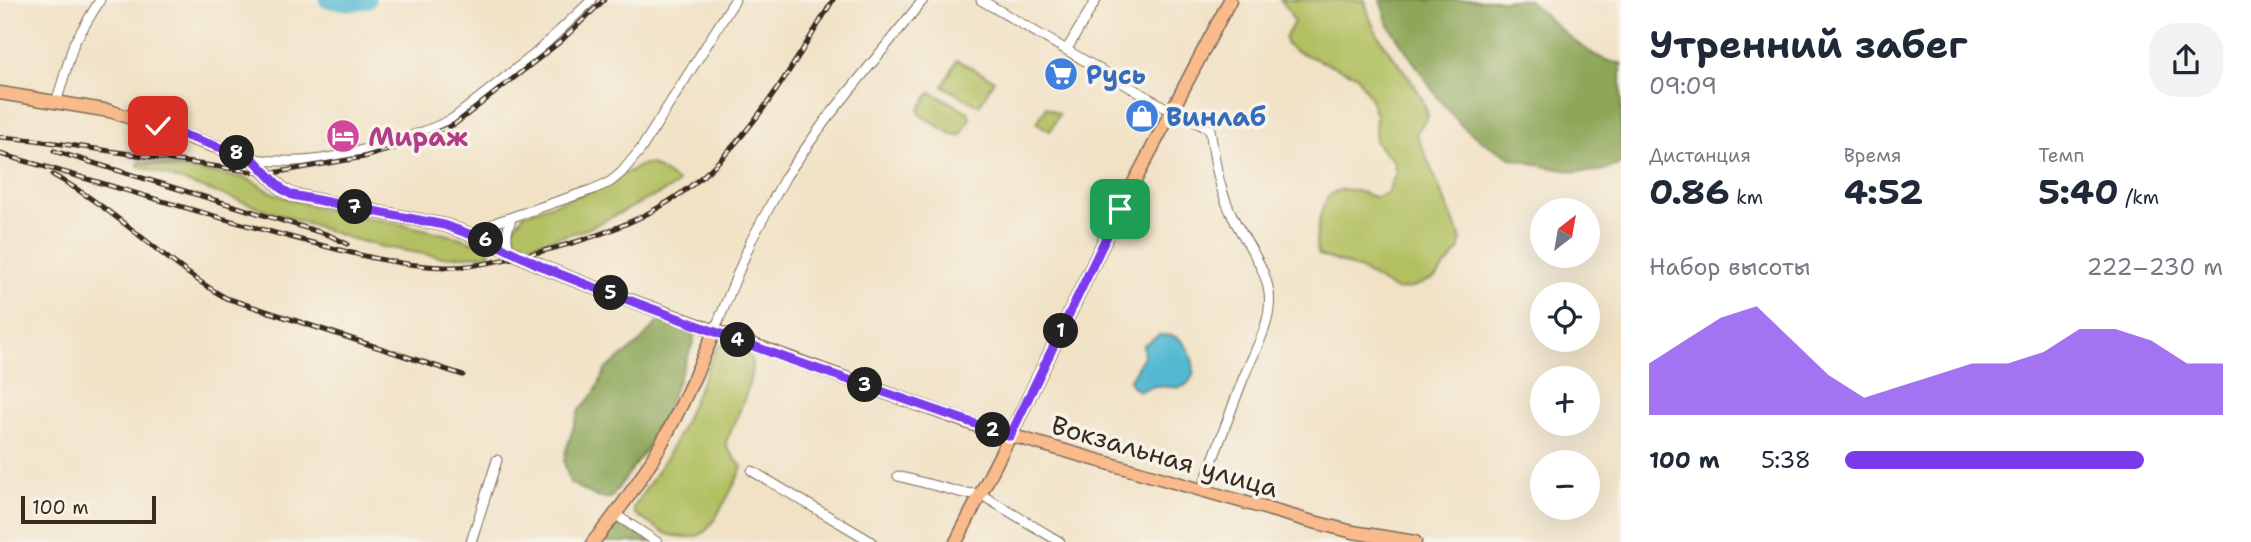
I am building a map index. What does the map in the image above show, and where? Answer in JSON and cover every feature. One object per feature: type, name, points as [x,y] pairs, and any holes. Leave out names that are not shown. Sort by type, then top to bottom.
[{"type":"main road","points":[[956,542],[1120,209],[1230,0]]},
{"type":"main road","name":"Вокзальная улица","points":[[0,93],[126,116],[253,159],[282,189],[292,195],[444,225],[547,269],[1010,436],[1353,532],[1415,542]]},
{"type":"main road","points":[[593,542],[642,479],[669,433],[714,331]]},
{"type":"street","points":[[56,103],[74,43],[100,0]]},
{"type":"street","points":[[253,159],[293,162],[335,158],[400,140],[443,124],[526,61],[592,0]]},
{"type":"street","points":[[472,235],[496,222],[591,190],[610,182],[621,173],[645,142],[735,0]]},
{"type":"street","points":[[714,331],[751,241],[786,176],[825,121],[923,0]]},
{"type":"street","points":[[981,0],[1171,110],[1210,128],[1217,174],[1230,212],[1263,274],[1269,296],[1263,333],[1202,490]]},
{"type":"street","points":[[1067,49],[1096,0]]},
{"type":"street","points":[[511,252],[506,233],[512,217]]},
{"type":"street","points":[[471,542],[497,460]]},
{"type":"street","points":[[752,471],[872,542]]},
{"type":"street","points":[[898,476],[962,493],[980,494],[1060,542]]},
{"type":"street","points":[[616,515],[657,542]]},
{"type":"green space","points":[[1280,0],[1365,0],[1377,33],[1423,101],[1428,117],[1416,133],[1461,239],[1460,249],[1435,278],[1411,288],[1396,290],[1357,268],[1319,255],[1316,243],[1319,222],[1324,205],[1331,194],[1351,190],[1374,197],[1380,196],[1387,193],[1396,173],[1393,160],[1375,141],[1376,115],[1370,97],[1356,75],[1287,45],[1285,38],[1294,22]]},
{"type":"green space","points":[[1380,0],[1528,0],[1584,48],[1609,61],[1621,63],[1621,164],[1601,171],[1578,172],[1552,168],[1511,158],[1483,142],[1461,125],[1438,98],[1388,24]]},
{"type":"green space","points":[[957,60],[994,80],[979,106],[943,86]]},
{"type":"green space","points":[[931,92],[968,112],[970,118],[961,135],[955,136],[920,115],[919,109]]},
{"type":"green space","points":[[1046,107],[1059,114],[1050,131],[1037,123]]},
{"type":"green space","points":[[140,162],[245,178],[301,203],[454,236],[480,244],[491,252],[484,255],[442,257],[383,247],[349,238],[138,166]]},
{"type":"green space","points":[[644,164],[651,164],[678,182],[675,186],[587,229],[529,245],[520,246],[514,239],[513,229],[524,214],[590,191]]},
{"type":"green space","points":[[664,319],[690,327],[695,332],[693,343],[649,445],[611,498],[599,498],[570,483],[564,462],[579,411],[595,392],[606,369]]},
{"type":"green space","points":[[722,344],[743,349],[751,360],[745,397],[726,442],[727,448],[742,467],[715,519],[705,532],[693,537],[667,534],[634,513],[634,507],[680,432],[715,351]]},
{"type":"green space","points":[[618,525],[623,525],[651,542],[600,542]]},
{"type":"water","points":[[1159,335],[1176,337],[1186,346],[1192,359],[1191,379],[1180,387],[1155,386],[1139,391],[1129,381],[1144,356],[1143,345]]},
{"type":"waterway","points":[[327,0],[353,3],[368,0]]},
{"type":"railway","points":[[0,137],[267,174],[364,157],[408,144],[455,124],[561,41],[604,0]]},
{"type":"railway","points":[[0,154],[254,227],[367,256],[425,266],[462,267],[488,263],[562,246],[633,221],[677,196],[697,181],[737,142],[755,120],[833,0]]},
{"type":"railway","points":[[54,151],[329,235],[347,244]]},
{"type":"railway","points":[[53,175],[98,204],[182,269],[226,298],[463,375]]},
{"type":"place","name":"Русь","points":[[1061,74]]},
{"type":"place","name":"Винлаб","points":[[1142,116]]},
{"type":"place","name":"Мираж","points":[[343,136]]},
{"type":"route","points":[[158,126],[253,159],[282,189],[292,195],[444,225],[489,241],[585,284],[1010,436],[1120,209]]}]
